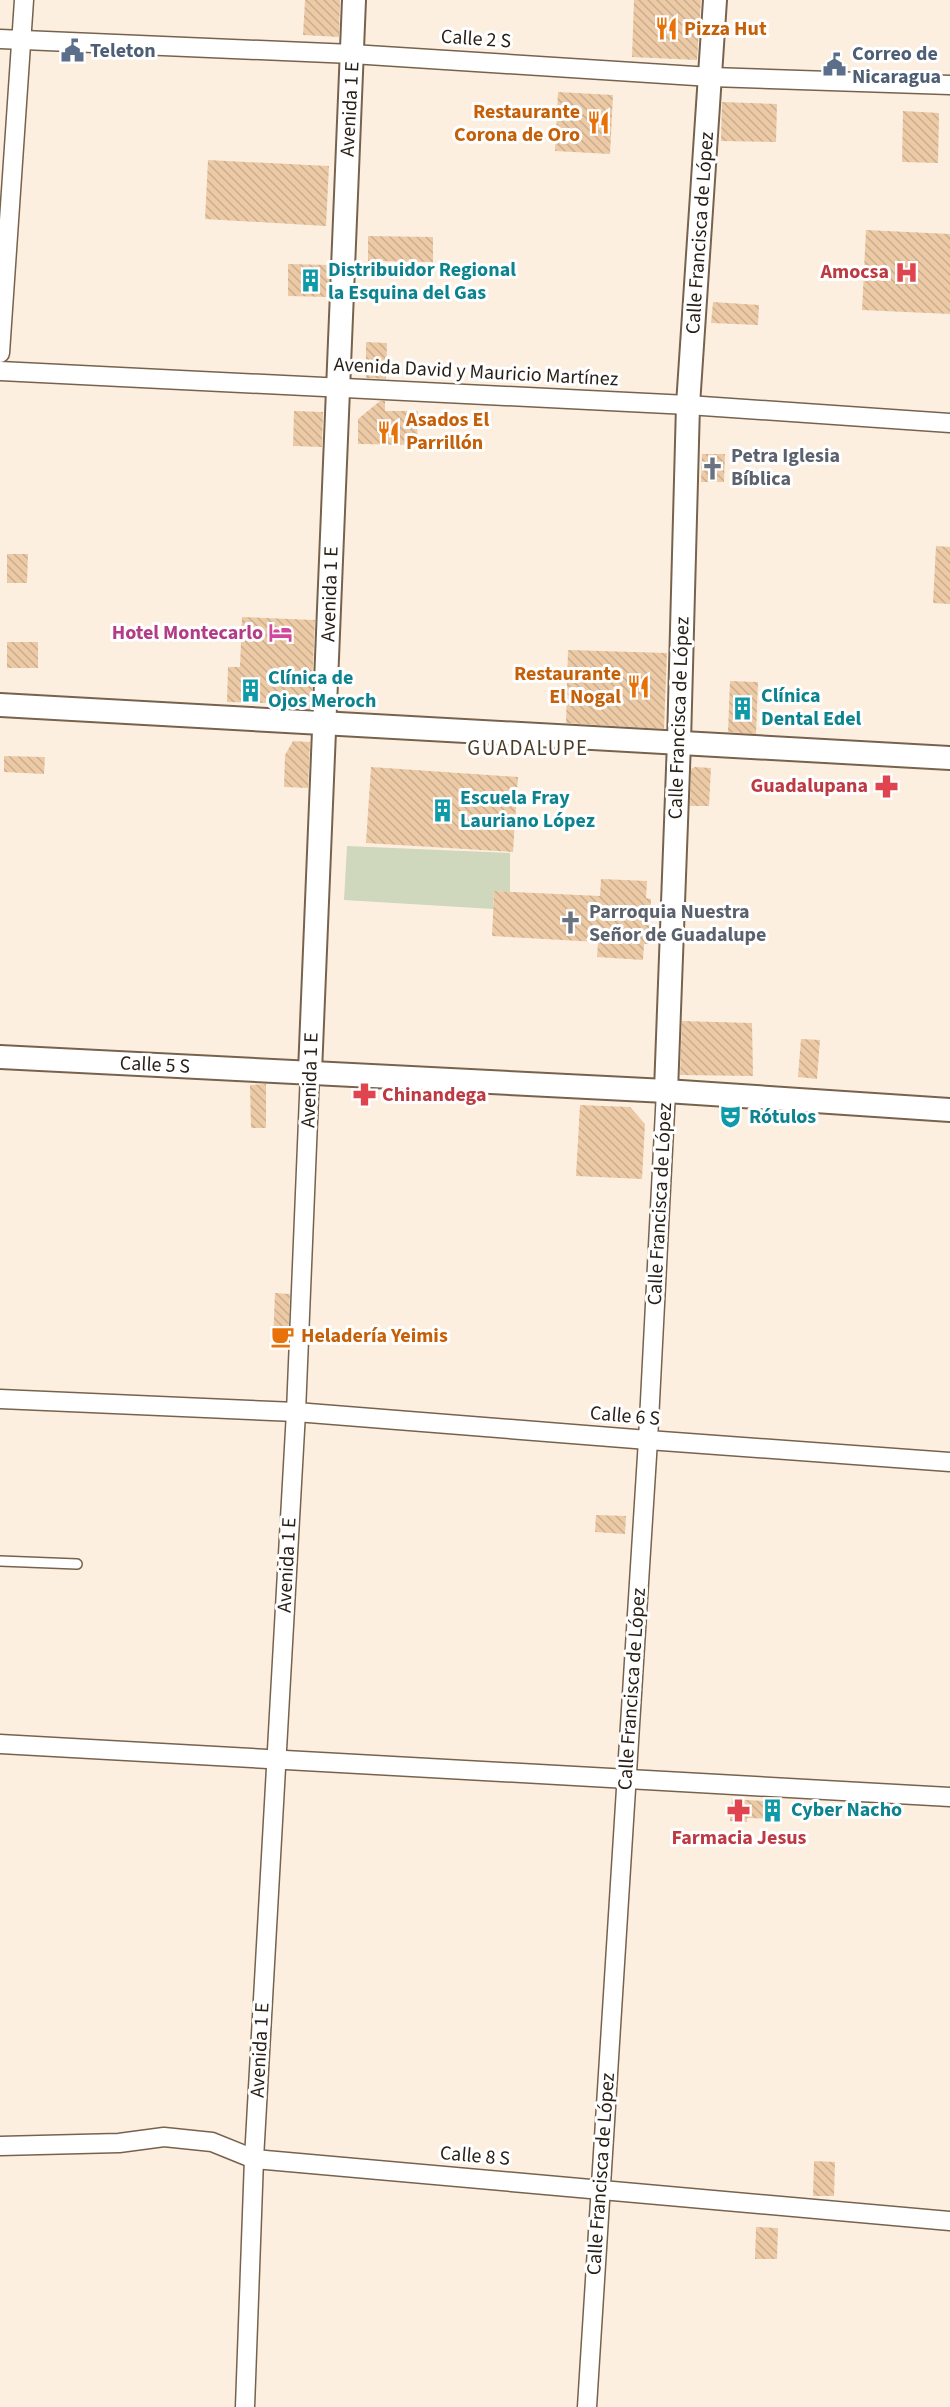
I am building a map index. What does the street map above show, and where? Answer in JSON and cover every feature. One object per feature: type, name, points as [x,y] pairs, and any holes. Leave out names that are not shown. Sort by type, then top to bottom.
[{"type":"street","points":[[0,353],[24,0]]},
{"type":"street","name":"Avenida 1 E","points":[[245,2407],[254,2159],[296,1412],[354,0]]},
{"type":"street","name":"Calle Francisca de López","points":[[587,2407],[648,1440],[666,1091],[679,742],[688,405],[716,0]]},
{"type":"street","name":"Calle 2 S","points":[[0,39],[352,54],[711,77],[950,85]]},
{"type":"street","name":"Avenida David y Mauricio Martínez","points":[[0,371],[688,405],[950,423]]},
{"type":"street","points":[[0,705],[950,758]]},
{"type":"street","name":"Calle 5 S","points":[[0,1057],[666,1091],[950,1110]]},
{"type":"street","name":"Calle 6 S","points":[[0,1399],[296,1412],[950,1462]]},
{"type":"street","points":[[0,1744],[950,1797]]},
{"type":"street","name":"Calle 8 S","points":[[0,2146],[120,2144],[164,2137],[212,2142],[254,2159],[950,2221]]},
{"type":"lane","points":[[0,1561],[77,1564]]},
{"type":"green space","points":[[347,846],[510,853],[510,892],[494,891],[493,909],[344,900]]},
{"type":"building","points":[[305,0],[340,0],[339,37],[303,35]]},
{"type":"building","name":"Pizza Hut","points":[[634,0],[701,0],[697,60],[632,57]]},
{"type":"building","points":[[558,92],[613,95],[610,154],[555,151]]},
{"type":"building","points":[[722,102],[777,104],[776,142],[721,141]]},
{"type":"building","points":[[903,111],[939,113],[938,163],[902,162]]},
{"type":"building","points":[[208,160],[329,166],[326,226],[205,219]]},
{"type":"building","name":"Amocsa","points":[[866,230],[950,234],[950,314],[862,310]]},
{"type":"building","points":[[368,236],[433,237],[433,262],[368,261]]},
{"type":"building","name":"Distribuidor Regional la Esquina del Gas","points":[[288,264],[330,265],[328,297],[288,296]]},
{"type":"building","points":[[713,302],[759,305],[758,325],[711,323]]},
{"type":"building","points":[[366,342],[387,343],[386,379],[366,378]]},
{"type":"building","name":"Asados El Parrillón","points":[[380,401],[385,401],[385,411],[418,411],[417,445],[358,444],[358,419]]},
{"type":"building","points":[[294,411],[323,412],[322,447],[293,446]]},
{"type":"building","name":"Petra Iglesia Bíblica","points":[[702,454],[725,454],[724,482],[701,482]]},
{"type":"building","points":[[936,546],[950,547],[950,604],[933,603]]},
{"type":"building","points":[[7,554],[28,554],[27,583],[7,583]]},
{"type":"building","points":[[242,617],[315,620],[311,709],[299,708],[300,704],[227,702],[228,667],[240,667]]},
{"type":"building","points":[[7,642],[38,642],[38,668],[7,668]]},
{"type":"building","points":[[568,650],[667,653],[664,729],[566,723]]},
{"type":"building","name":"Clínica Dental Edel","points":[[730,681],[758,682],[756,734],[728,732]]},
{"type":"building","points":[[293,741],[310,742],[308,788],[284,787],[285,755]]},
{"type":"building","points":[[4,756],[45,757],[44,774],[4,772]]},
{"type":"building","name":"Escuela Fray Lauriano López","points":[[371,767],[518,777],[513,852],[366,843]]},
{"type":"building","points":[[711,768],[709,806],[690,806],[691,769]]},
{"type":"building","name":"Parroquia Nuestra Señor de Guadalupe","points":[[601,879],[647,881],[646,898],[651,899],[649,944],[644,944],[643,960],[597,957],[598,942],[492,936],[494,891],[600,896]]},
{"type":"building","points":[[682,1021],[752,1023],[753,1076],[680,1075]]},
{"type":"building","points":[[801,1039],[820,1040],[817,1079],[798,1077]]},
{"type":"building","points":[[266,1084],[266,1128],[251,1128],[250,1085]]},
{"type":"building","points":[[580,1105],[630,1107],[645,1124],[642,1179],[576,1176]]},
{"type":"building","points":[[275,1293],[290,1294],[288,1343],[273,1342]]},
{"type":"building","points":[[596,1515],[626,1516],[625,1534],[595,1532]]},
{"type":"building","points":[[732,1799],[779,1802],[778,1819],[747,1818],[747,1822],[730,1821]]},
{"type":"building","points":[[814,2161],[835,2162],[834,2196],[813,2196]]},
{"type":"building","points":[[756,2227],[778,2228],[777,2259],[755,2259]]},
{"type":"place","name":"Pizza Hut","points":[[666,29]]},
{"type":"place","name":"Teleton","points":[[72,51]]},
{"type":"place","name":"Correo de Nicaragua","points":[[834,65]]},
{"type":"place","name":"Restaurante Corona de Oro","points":[[598,123]]},
{"type":"place","name":"Amocsa","points":[[907,272]]},
{"type":"place","name":"Distribuidor Regional la Esquina del Gas","points":[[310,281]]},
{"type":"place","name":"Asados El Parrillón","points":[[388,432]]},
{"type":"place","name":"Petra Iglesia Bíblica","points":[[713,468]]},
{"type":"place","name":"Hotel Montecarlo","points":[[281,633]]},
{"type":"place","name":"Restaurante El Nogal","points":[[639,686]]},
{"type":"place","name":"Clínica de Ojos Meroch","points":[[250,690]]},
{"type":"place","name":"Clínica Dental Edel","points":[[743,708]]},
{"type":"place","name":"Guadalupana","points":[[886,786]]},
{"type":"place","name":"Escuela Fray Lauriano López","points":[[442,810]]},
{"type":"place","name":"Parroquia Nuestra Señor de Guadalupe","points":[[571,923]]},
{"type":"place","name":"Chinandega","points":[[364,1095]]},
{"type":"place","name":"Rótulos","points":[[731,1117]]},
{"type":"place","name":"Heladería Yeimis","points":[[283,1336]]},
{"type":"place","name":"Cyber Nacho","points":[[773,1810]]},
{"type":"place","name":"Farmacia Jesus","points":[[739,1811]]},
{"type":"district","name":"GUADALUPE","points":[[528,748]]}]
